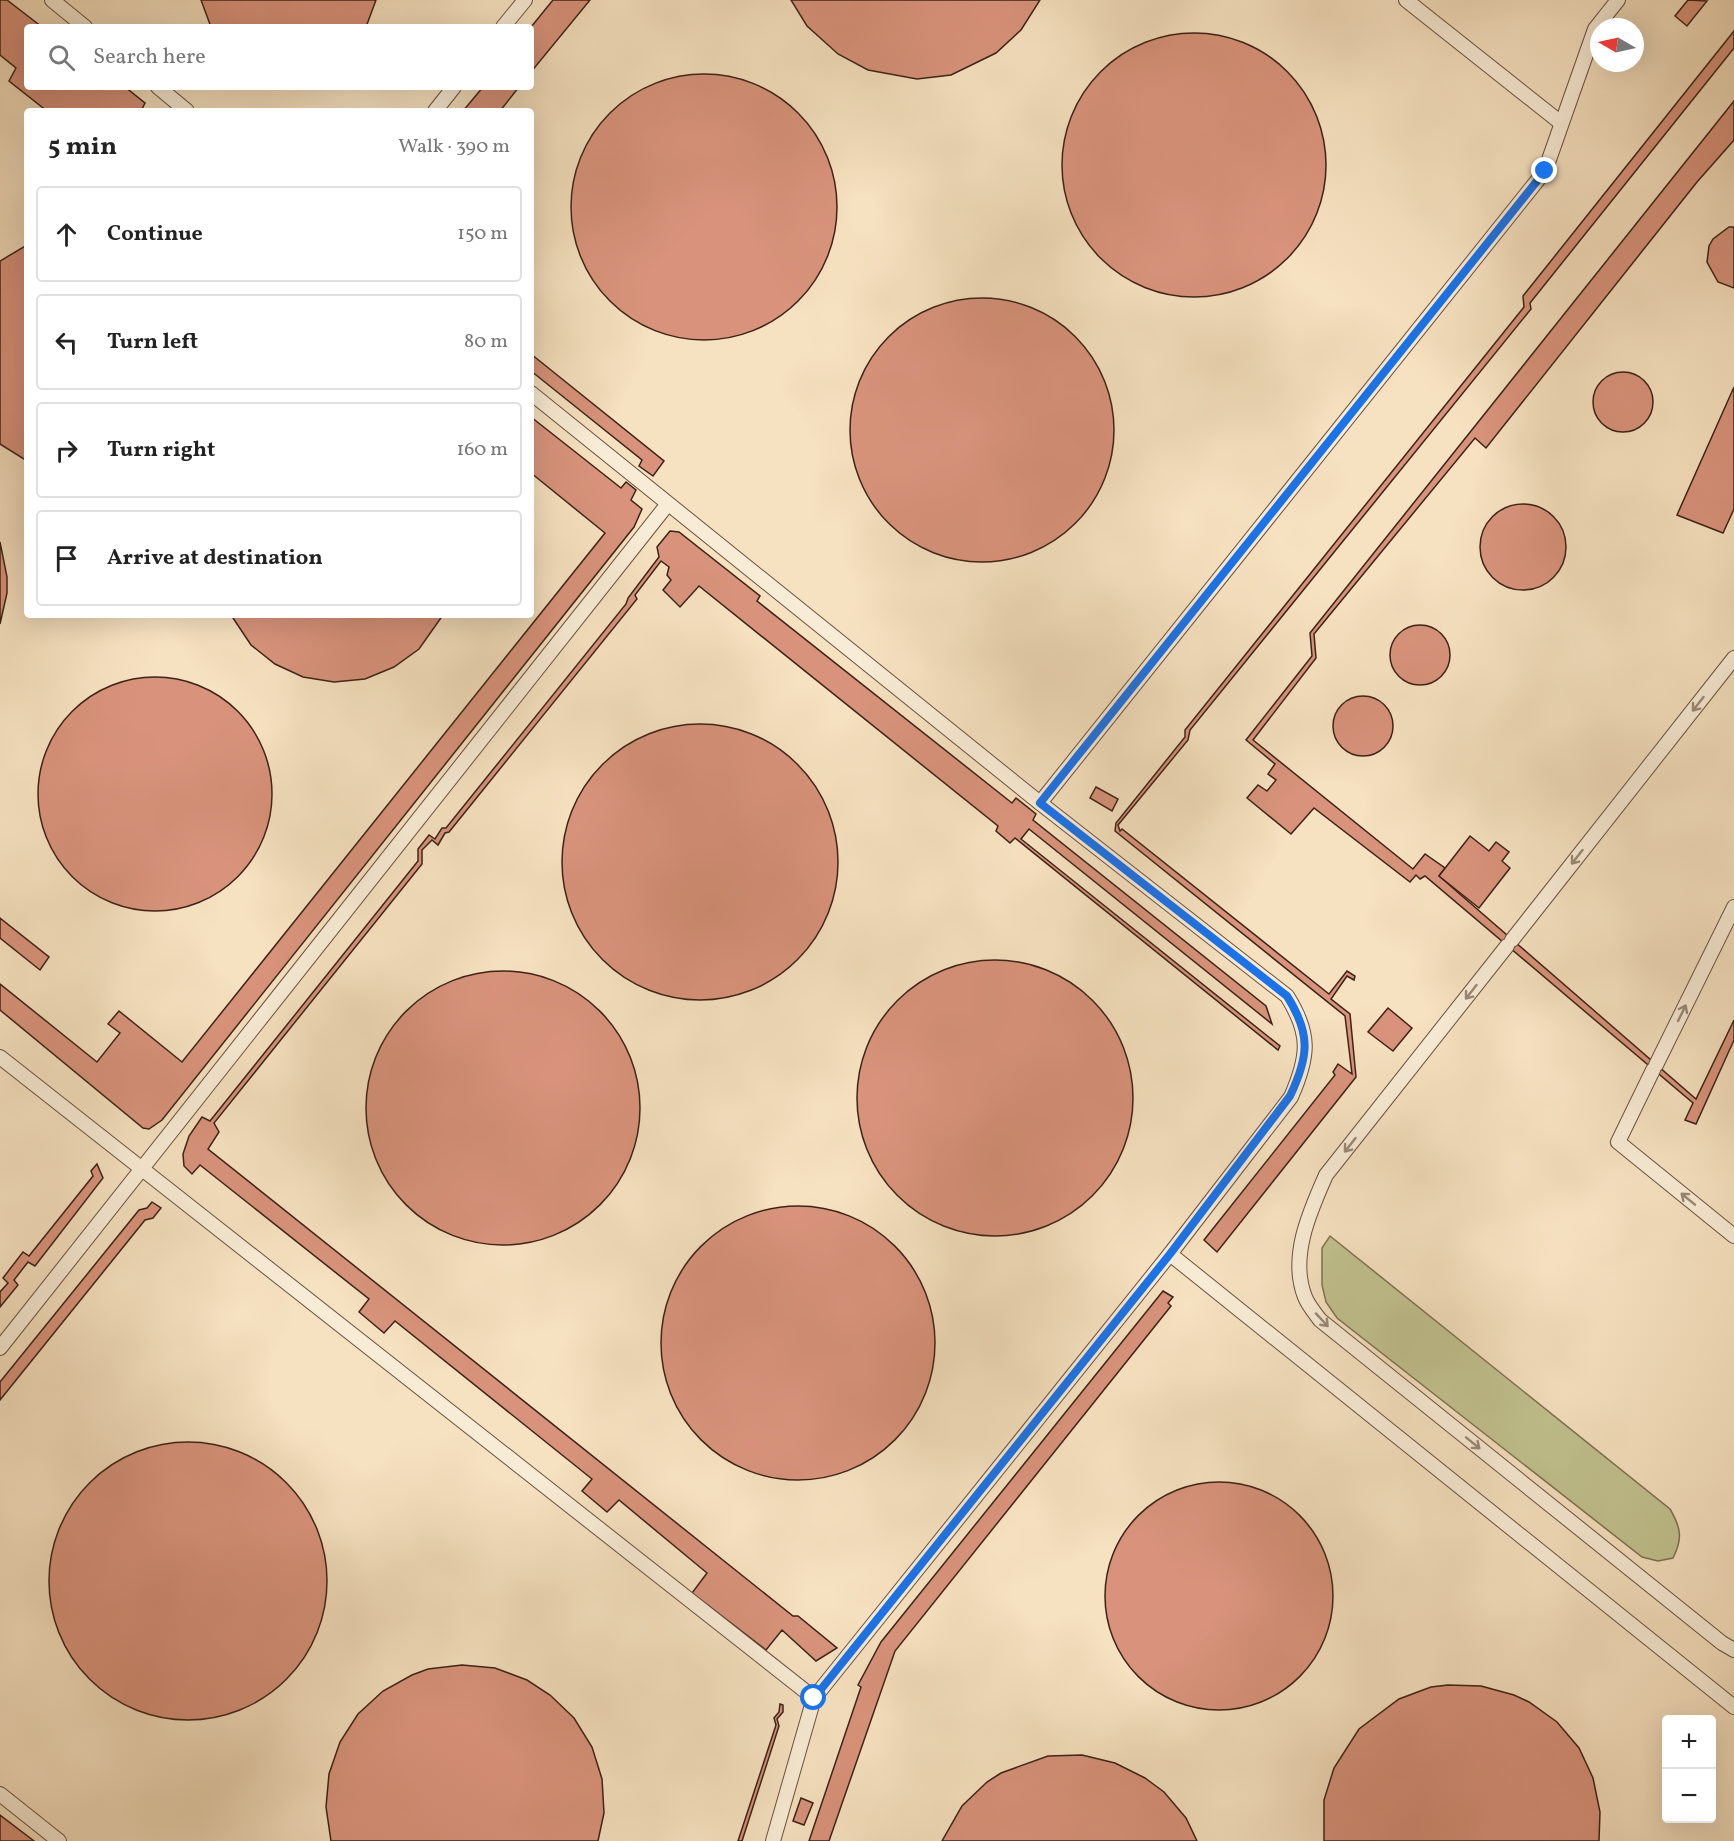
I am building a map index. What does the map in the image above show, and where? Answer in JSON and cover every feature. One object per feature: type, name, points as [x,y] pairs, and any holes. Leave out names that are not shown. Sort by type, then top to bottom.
[{"type":"lane","points":[[52,0],[81,24]]},
{"type":"lane","points":[[505,24],[525,0]]},
{"type":"lane","points":[[1406,0],[1561,123]]},
{"type":"lane","points":[[1040,803],[1545,171],[1595,28],[1618,0]]},
{"type":"lane","points":[[162,90],[183,108]]},
{"type":"lane","points":[[437,108],[452,90]]},
{"type":"lane","points":[[534,395],[667,505],[1040,803],[1287,996],[1302,1019],[1305,1043],[1301,1072],[1290,1096],[1170,1254],[814,1698],[773,1841]]},
{"type":"lane","points":[[0,1348],[667,505]]},
{"type":"lane","points":[[1734,658],[1326,1175],[1303,1239],[1300,1270],[1305,1297],[1320,1320],[1722,1643],[1734,1650]]},
{"type":"lane","points":[[1734,907],[1617,1143],[1734,1236]]},
{"type":"lane","points":[[0,1057],[814,1698]]},
{"type":"lane","points":[[1170,1254],[1734,1707]]},
{"type":"lane","points":[[0,1794],[59,1841]]},
{"type":"green space","points":[[1330,1236],[1670,1509],[1677,1522],[1679,1533],[1678,1545],[1673,1558],[1658,1561],[1642,1557],[1337,1318],[1326,1302],[1322,1285],[1322,1248]]},
{"type":"building","points":[[0,0],[7,0],[38,24],[24,24],[24,90],[129,90],[145,103],[142,108],[43,108],[9,81],[16,68],[0,55]]},
{"type":"building","points":[[201,0],[376,0],[367,24],[210,24]]},
{"type":"building","points":[[553,0],[590,0],[534,68],[533,24]]},
{"type":"building","points":[[791,0],[1040,0],[1021,30],[996,53],[951,75],[917,79],[868,70],[838,54],[807,26]]},
{"type":"building","points":[[1688,0],[1707,1],[1687,26],[1675,16]]},
{"type":"building","points":[[1734,31],[1734,48],[1530,303],[1531,309],[1190,730],[1188,740],[1118,825],[1120,831],[1122,829],[1329,994],[1347,971],[1355,976],[1354,980],[1347,976],[1331,999],[1350,1014],[1356,1077],[1217,1252],[1204,1240],[1335,1075],[1333,1072],[1338,1064],[1352,1074],[1345,1016],[1115,831],[1116,823],[1185,737],[1185,730],[1524,307],[1523,296]]},
{"type":"building","points":[[1194,33],[1220,36],[1244,43],[1278,63],[1296,81],[1316,115],[1323,139],[1326,165],[1323,191],[1316,215],[1296,249],[1278,267],[1244,287],[1220,294],[1194,297],[1168,294],[1144,287],[1110,267],[1092,249],[1072,215],[1065,191],[1062,165],[1065,139],[1072,115],[1092,81],[1110,63],[1144,43],[1168,36]]},
{"type":"building","points":[[704,74],[730,77],[755,85],[778,97],[798,113],[814,133],[826,156],[834,181],[837,207],[834,233],[826,258],[814,281],[798,301],[778,317],[755,329],[730,337],[704,340],[678,337],[653,329],[630,317],[610,301],[594,281],[582,258],[574,233],[571,207],[574,181],[582,156],[594,133],[610,113],[630,97],[653,85],[678,77]]},
{"type":"building","points":[[480,90],[517,90],[502,108],[466,108]]},
{"type":"building","points":[[1734,101],[1734,140],[1697,182],[1486,448],[1475,438],[1314,634],[1316,658],[1253,740],[1413,869],[1425,854],[1445,868],[1439,876],[1696,1099],[1734,1020],[1734,1040],[1696,1124],[1685,1120],[1693,1103],[1425,876],[1420,879],[1416,875],[1410,882],[1314,808],[1291,834],[1247,798],[1258,785],[1267,791],[1276,780],[1268,774],[1275,764],[1246,740],[1312,656],[1310,633]]},
{"type":"building","points":[[1729,227],[1734,227],[1734,288],[1718,282],[1707,262],[1709,246],[1713,239]]},
{"type":"building","points":[[24,247],[24,459],[0,444],[0,261]]},
{"type":"building","points":[[969,298],[995,298],[1020,303],[1044,313],[1076,336],[1092,356],[1104,379],[1112,404],[1114,430],[1112,456],[1104,481],[1092,504],[1076,524],[1056,540],[1020,557],[995,562],[969,562],[944,557],[920,547],[888,524],[872,504],[855,468],[850,443],[850,417],[855,392],[865,368],[888,336],[908,320],[944,303]]},
{"type":"building","points":[[534,356],[664,461],[653,476],[639,466],[642,460],[534,373]]},
{"type":"building","points":[[1623,372],[1640,377],[1648,385],[1653,402],[1648,419],[1640,427],[1623,432],[1606,427],[1598,419],[1593,402],[1598,385],[1606,377]]},
{"type":"building","points":[[1734,387],[1734,509],[1723,533],[1677,515]]},
{"type":"building","points":[[534,419],[621,488],[626,482],[636,490],[631,500],[642,509],[634,527],[162,1120],[149,1129],[143,1128],[0,1010],[0,984],[97,1062],[120,1033],[108,1024],[119,1011],[182,1062],[605,533],[534,475]]},
{"type":"building","points":[[1515,504],[1531,504],[1554,516],[1563,530],[1566,547],[1563,564],[1554,578],[1531,590],[1515,590],[1499,583],[1487,571],[1480,555],[1480,539],[1487,523],[1499,511]]},
{"type":"building","points":[[670,531],[679,532],[760,596],[757,601],[1012,803],[1016,798],[1036,814],[1033,820],[1266,1006],[1272,1024],[1029,829],[1021,839],[1280,1046],[1278,1050],[1015,838],[1010,843],[996,831],[998,826],[699,586],[680,607],[663,590],[671,580],[667,575],[669,567],[661,561],[635,595],[637,599],[449,832],[445,833],[438,845],[432,840],[422,850],[422,864],[214,1123],[219,1132],[208,1149],[793,1616],[798,1616],[837,1648],[816,1661],[782,1630],[766,1650],[692,1593],[707,1573],[619,1500],[607,1512],[582,1491],[592,1479],[395,1321],[384,1333],[359,1312],[369,1299],[200,1165],[192,1174],[184,1166],[183,1154],[189,1136],[202,1117],[210,1121],[418,861],[418,849],[429,835],[435,839],[442,828],[446,828],[626,604],[628,598],[659,557],[657,547]]},
{"type":"building","points":[[0,542],[7,577],[7,593],[0,624]]},
{"type":"building","points":[[233,618],[441,618],[419,649],[394,667],[365,679],[334,682],[303,677],[275,664],[251,645]]},
{"type":"building","points":[[1420,625],[1437,630],[1445,638],[1450,655],[1445,672],[1437,680],[1420,685],[1403,680],[1395,672],[1390,655],[1395,638],[1403,630]]},
{"type":"building","points":[[144,677],[166,677],[200,686],[220,697],[238,711],[252,729],[263,749],[270,771],[272,794],[270,817],[263,839],[252,859],[238,877],[210,897],[189,906],[166,911],[144,911],[121,906],[100,897],[81,885],[64,868],[43,828],[38,805],[38,783],[43,760],[52,739],[64,720],[81,703],[121,682]]},
{"type":"building","points":[[1363,696],[1380,701],[1388,709],[1393,726],[1388,743],[1380,751],[1363,756],[1346,751],[1338,743],[1333,726],[1338,709],[1346,701]]},
{"type":"building","points":[[700,724],[727,727],[753,735],[776,748],[797,765],[814,786],[827,809],[835,835],[838,862],[835,889],[827,915],[814,938],[797,959],[776,976],[753,989],[727,997],[700,1000],[673,997],[647,989],[624,976],[603,959],[586,938],[573,915],[565,889],[562,862],[565,835],[573,809],[586,786],[603,765],[624,748],[647,735],[673,727]]},
{"type":"building","points":[[1096,787],[1118,799],[1112,811],[1090,798]]},
{"type":"building","points":[[1470,836],[1489,851],[1496,842],[1509,852],[1502,861],[1510,868],[1479,908],[1439,876]]},
{"type":"building","points":[[0,918],[49,957],[40,970],[0,938]]},
{"type":"building","points":[[995,960],[1022,963],[1048,971],[1071,984],[1092,1001],[1109,1022],[1122,1045],[1130,1071],[1133,1098],[1130,1125],[1122,1151],[1109,1174],[1092,1195],[1071,1212],[1048,1225],[1022,1233],[995,1236],[968,1233],[942,1225],[919,1212],[898,1195],[881,1174],[868,1151],[860,1125],[857,1098],[860,1071],[868,1045],[881,1022],[898,1001],[919,984],[942,971],[968,963]]},
{"type":"building","points":[[516,971],[556,981],[579,994],[600,1011],[617,1032],[630,1055],[638,1081],[640,1108],[638,1135],[630,1161],[617,1184],[600,1205],[579,1222],[556,1235],[530,1243],[490,1245],[450,1235],[438,1229],[416,1214],[397,1195],[376,1161],[368,1135],[366,1095],[376,1055],[382,1043],[397,1021],[416,1002],[450,981],[476,973]]},
{"type":"building","points":[[1388,1008],[1412,1028],[1393,1051],[1368,1032]]},
{"type":"building","points":[[97,1164],[103,1178],[35,1266],[28,1262],[14,1280],[18,1285],[0,1307],[0,1292],[8,1283],[3,1278],[23,1252],[29,1256],[93,1176],[91,1171]]},
{"type":"building","points":[[152,1202],[161,1208],[153,1218],[145,1220],[0,1400],[0,1382],[139,1210],[147,1208]]},
{"type":"building","points":[[785,1206],[811,1206],[851,1216],[874,1229],[895,1246],[912,1267],[925,1290],[933,1316],[935,1343],[933,1370],[925,1396],[912,1419],[895,1440],[863,1464],[838,1475],[811,1480],[785,1480],[758,1475],[733,1464],[711,1449],[692,1430],[677,1408],[666,1383],[661,1356],[661,1330],[666,1303],[677,1278],[692,1256],[711,1237],[733,1222],[758,1211]]},
{"type":"building","points":[[1163,1291],[1173,1297],[1168,1303],[1171,1306],[895,1651],[829,1841],[809,1841],[861,1687],[858,1685],[881,1642]]},
{"type":"building","points":[[188,1442],[215,1445],[241,1453],[265,1466],[286,1483],[303,1504],[316,1528],[324,1554],[327,1581],[324,1608],[316,1634],[303,1658],[286,1679],[265,1696],[241,1709],[215,1717],[188,1720],[161,1717],[135,1709],[111,1696],[90,1679],[73,1658],[60,1634],[52,1608],[49,1581],[52,1554],[60,1528],[73,1504],[90,1483],[111,1466],[135,1453],[161,1445]]},
{"type":"building","points":[[1219,1482],[1263,1491],[1282,1501],[1307,1524],[1319,1542],[1328,1563],[1333,1596],[1324,1640],[1314,1659],[1291,1684],[1273,1696],[1252,1705],[1219,1710],[1175,1701],[1156,1691],[1131,1668],[1119,1650],[1110,1629],[1105,1596],[1114,1552],[1124,1533],[1147,1508],[1165,1496],[1186,1487]]},
{"type":"building","points":[[462,1665],[495,1668],[527,1680],[550,1695],[574,1718],[592,1747],[602,1779],[604,1813],[598,1841],[331,1841],[326,1807],[329,1774],[340,1742],[358,1714],[383,1691],[412,1675],[428,1669]]},
{"type":"building","points":[[1481,1686],[1514,1695],[1529,1702],[1557,1722],[1579,1748],[1593,1778],[1600,1812],[1599,1841],[1324,1841],[1324,1800],[1334,1768],[1359,1729],[1399,1699],[1431,1687]]},
{"type":"building","points":[[780,1704],[783,1705],[783,1712],[777,1719],[779,1726],[742,1841],[738,1841],[776,1725],[774,1718],[779,1712]]},
{"type":"building","points":[[1082,1755],[1115,1763],[1145,1778],[1164,1792],[1186,1818],[1197,1841],[942,1841],[962,1806],[987,1782],[1001,1773],[1048,1756]]},
{"type":"building","points":[[801,1798],[813,1803],[804,1825],[793,1821]]},
{"type":"building","points":[[0,1815],[34,1841],[0,1841]]},
{"type":"route","points":[[814,1698],[1170,1254],[1290,1096],[1301,1072],[1305,1043],[1302,1019],[1287,996],[1040,803],[1545,171]]}]
